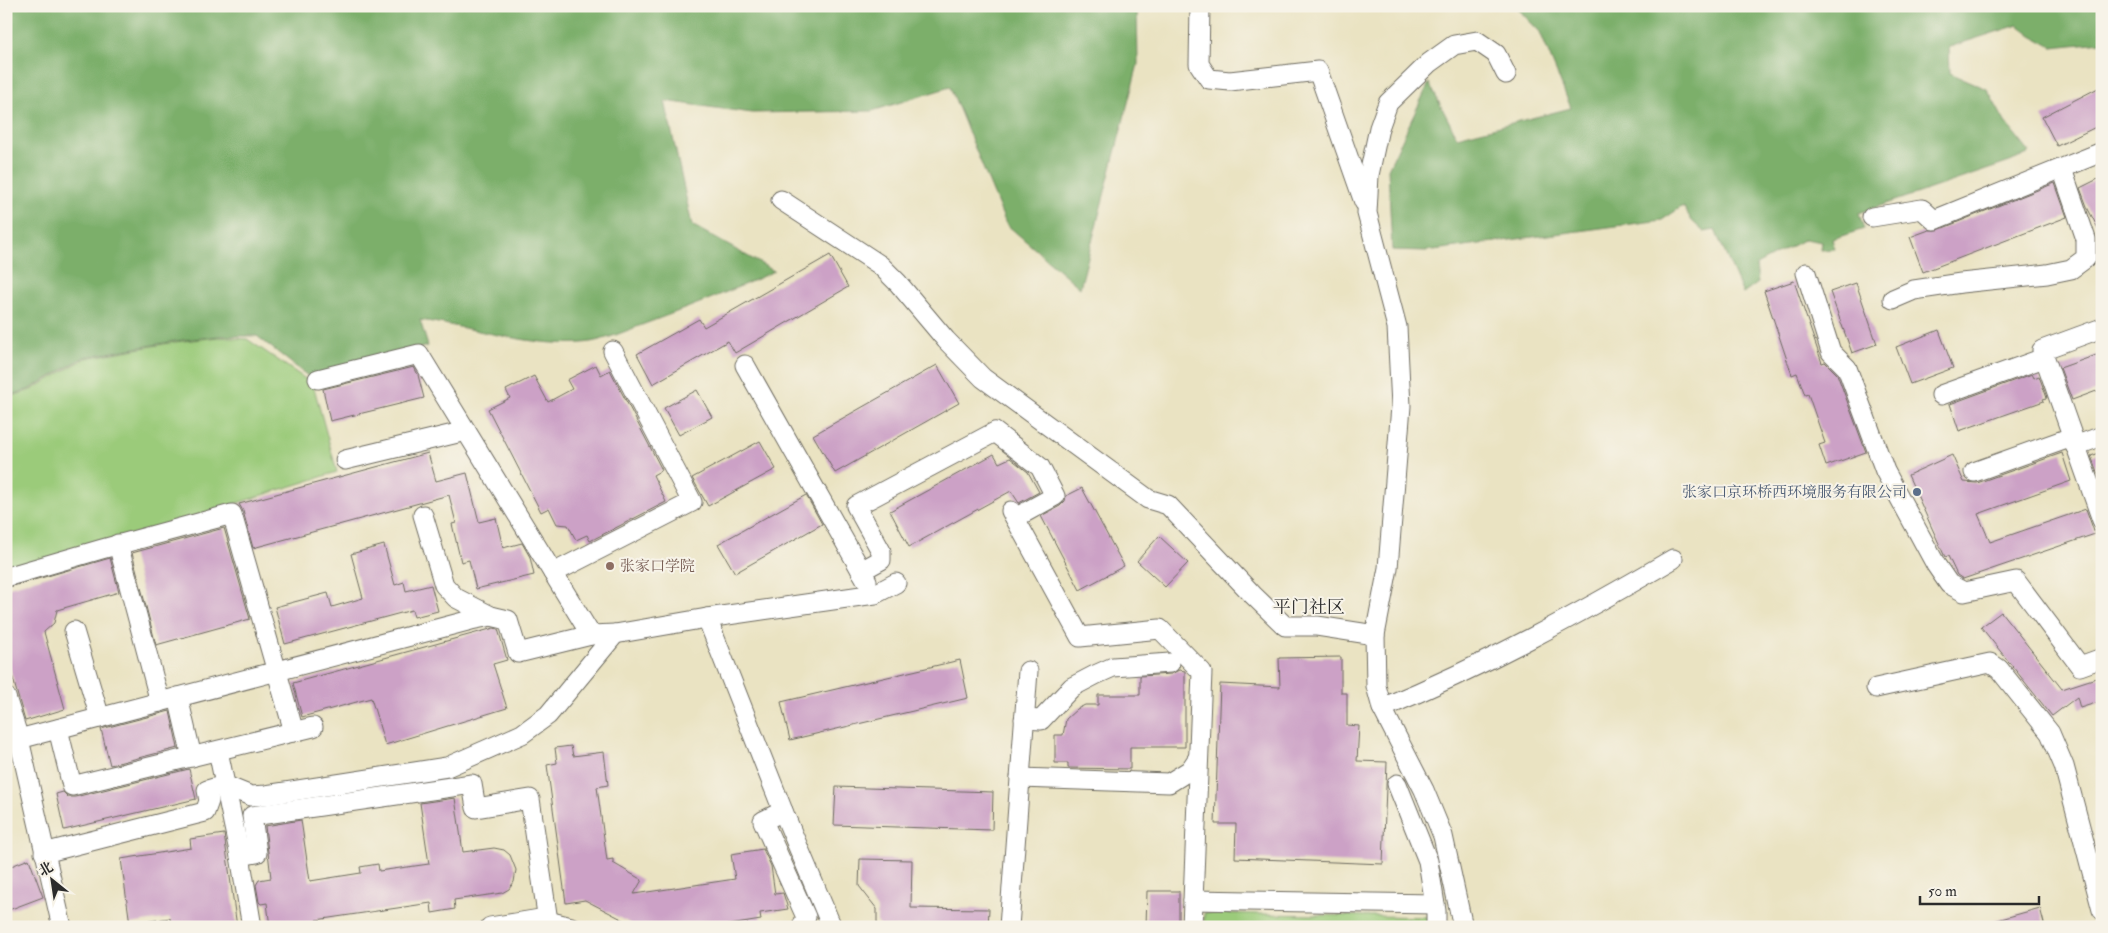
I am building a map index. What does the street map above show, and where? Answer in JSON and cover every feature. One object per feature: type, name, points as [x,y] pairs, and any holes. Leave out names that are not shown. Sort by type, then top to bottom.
[{"type":"street","points":[[1200,6],[1199,64],[1209,78],[1230,81],[1318,71],[1367,213],[1397,327],[1401,406],[1388,568],[1375,635],[1376,686],[1382,708],[1424,790],[1443,836],[1463,927]]},
{"type":"street","points":[[1367,213],[1369,175],[1378,128],[1388,103],[1429,63],[1454,45],[1477,41],[1496,54],[1506,74]]},
{"type":"street","points":[[1872,217],[1922,209],[1934,220],[2102,152]]},
{"type":"street","points":[[1893,299],[1914,290],[2047,274],[2071,269],[2086,258],[2086,239],[2062,168]]},
{"type":"street","points":[[781,200],[880,265],[898,283],[946,340],[983,378],[1148,499],[1168,505],[1285,626],[1317,626],[1375,635]]},
{"type":"street","points":[[1806,273],[1831,352],[1847,368],[1885,470],[1936,565],[1949,584],[1964,592],[2016,581],[2080,666],[2102,658]]},
{"type":"street","points":[[2099,512],[2042,350],[2102,328]]},
{"type":"street","points":[[553,573],[692,502],[613,351]]},
{"type":"street","points":[[318,379],[419,354],[591,634]]},
{"type":"street","points":[[1941,395],[2044,358]]},
{"type":"street","points":[[744,365],[874,594]]},
{"type":"street","points":[[345,460],[466,431]]},
{"type":"street","points":[[861,571],[881,560],[881,551],[856,506],[995,432],[1040,467],[1055,496],[1013,514],[1080,637],[1160,629],[1202,672],[1192,927]]},
{"type":"street","points":[[1974,472],[2074,441],[2102,436]]},
{"type":"street","points":[[6,577],[118,544],[232,514],[294,732]]},
{"type":"street","points":[[424,515],[444,585],[456,598],[491,616],[508,620],[518,652],[591,634],[616,634],[707,618],[874,594],[896,583]]},
{"type":"street","points":[[118,544],[169,700],[192,757]]},
{"type":"street","points":[[1382,708],[1434,687],[1493,658],[1576,615],[1673,559]]},
{"type":"street","points":[[19,738],[491,616]]},
{"type":"street","points":[[707,618],[783,811],[832,927]]},
{"type":"street","points":[[74,631],[100,718]]},
{"type":"street","points":[[44,853],[205,812],[209,801],[207,790],[224,785],[251,796],[266,795],[447,767],[528,731],[548,715],[616,634]]},
{"type":"street","points":[[1024,719],[1041,720],[1072,687],[1113,667],[1170,663]]},
{"type":"street","points":[[1876,688],[1990,663],[2000,669],[2050,733],[2066,774],[2102,910]]},
{"type":"street","points":[[1009,927],[1028,670]]},
{"type":"street","points":[[6,697],[19,738],[62,927]]},
{"type":"street","points":[[58,728],[72,786],[313,727]]},
{"type":"street","points":[[218,750],[240,856],[252,927]]},
{"type":"street","points":[[1020,778],[1169,782],[1190,770],[1198,758]]},
{"type":"street","points":[[240,856],[257,853],[252,816],[472,784],[476,808],[530,799],[548,921]]},
{"type":"street","points":[[1397,784],[1428,861],[1435,904],[1436,927]]},
{"type":"street","points":[[783,811],[763,821],[806,917],[802,927]]},
{"type":"street","points":[[1193,900],[1435,904]]},
{"type":"street","points":[[490,927],[540,919],[571,927]]},
{"type":"green space","points":[[6,6],[1137,6],[1138,64],[1080,288],[1006,224],[950,87],[872,111],[752,113],[665,101],[692,225],[774,271],[695,305],[615,335],[590,342],[542,342],[420,320],[428,346],[309,377],[257,336],[219,336],[175,341],[85,357],[30,389],[6,397]]},
{"type":"green space","points":[[1515,6],[2102,6],[2102,42],[2052,47],[2032,36],[2018,25],[1949,47],[1950,73],[1987,89],[2005,122],[2030,153],[2010,162],[1859,213],[1864,229],[1832,239],[1835,249],[1821,250],[1822,242],[1805,239],[1756,265],[1758,283],[1743,294],[1715,230],[1704,232],[1692,221],[1683,206],[1662,220],[1426,251],[1392,250],[1388,169],[1429,83],[1457,137],[1571,108],[1540,32]]},
{"type":"green space","points":[[219,337],[247,339],[313,384],[337,472],[6,575],[6,398],[31,390],[86,358],[175,342]]},
{"type":"green space","points":[[1204,913],[1431,917],[1430,927],[1204,927]]},
{"type":"building","points":[[2102,86],[2102,124],[2057,146],[2042,117]]},
{"type":"building","points":[[2102,177],[2102,236],[2080,188]]},
{"type":"building","points":[[2055,183],[2067,217],[1923,272],[1910,237],[1929,230],[1938,230]]},
{"type":"building","points":[[830,255],[848,287],[735,353],[728,341],[653,384],[637,354],[699,319],[704,327]]},
{"type":"building","points":[[1794,281],[1822,363],[1825,362],[1837,374],[1866,452],[1826,466],[1819,445],[1825,443],[1808,394],[1805,395],[1797,373],[1792,375],[1764,291]]},
{"type":"building","points":[[1856,283],[1877,344],[1852,353],[1830,292]]},
{"type":"building","points":[[1939,330],[1953,368],[1910,384],[1896,347]]},
{"type":"building","points":[[2102,353],[2102,389],[2072,400],[2060,368]]},
{"type":"building","points":[[596,365],[601,375],[610,370],[662,470],[653,475],[666,502],[590,541],[587,535],[576,540],[568,525],[557,524],[549,508],[541,512],[488,409],[510,398],[506,390],[534,376],[548,402],[572,389],[567,380]]},
{"type":"building","points":[[937,365],[959,403],[835,473],[813,435]]},
{"type":"building","points":[[414,367],[424,398],[330,421],[323,389]]},
{"type":"building","points":[[2032,374],[2034,378],[2039,376],[2047,398],[2043,399],[2044,401],[1959,431],[1950,404]]},
{"type":"building","points":[[697,390],[712,417],[679,435],[664,408]]},
{"type":"building","points":[[760,441],[776,469],[708,506],[692,478]]},
{"type":"building","points":[[2102,452],[2102,485],[2091,456]]},
{"type":"building","points":[[428,453],[436,481],[467,473],[479,522],[496,518],[503,548],[522,543],[530,557],[534,575],[476,589],[469,560],[461,562],[452,524],[456,523],[449,495],[253,548],[243,511],[239,504]]},
{"type":"building","points":[[2062,453],[2071,481],[1978,514],[1990,542],[2086,509],[2095,534],[1963,579],[1957,575],[1948,556],[1945,557],[1908,475],[1952,455],[1964,482],[1977,483]]},
{"type":"building","points":[[994,454],[999,463],[1010,458],[1028,472],[1039,492],[1019,503],[1011,491],[909,547],[890,511]]},
{"type":"building","points":[[1082,488],[1124,566],[1080,590],[1041,516],[1060,506],[1065,501],[1066,496]]},
{"type":"building","points":[[806,495],[822,524],[735,573],[718,544]]},
{"type":"building","points":[[224,528],[250,619],[156,645],[132,553]]},
{"type":"building","points":[[1159,536],[1188,563],[1165,587],[1137,561]]},
{"type":"building","points":[[384,545],[395,585],[404,582],[406,591],[431,585],[438,611],[414,617],[412,610],[285,644],[275,607],[328,593],[332,607],[363,598],[351,554]]},
{"type":"building","points":[[110,558],[119,592],[57,610],[54,623],[44,632],[65,709],[25,721],[6,654],[6,588]]},
{"type":"building","points":[[2001,612],[2062,689],[2102,676],[2102,701],[2080,708],[2077,697],[2052,716],[1981,627]]},
{"type":"building","points":[[494,628],[498,629],[507,660],[493,664],[507,708],[385,745],[371,698],[302,717],[293,683]]},
{"type":"building","points":[[1341,657],[1341,693],[1347,693],[1347,725],[1359,726],[1357,761],[1387,762],[1383,864],[1235,858],[1236,824],[1215,824],[1220,684],[1280,687],[1279,658]]},
{"type":"building","points":[[960,660],[968,698],[790,740],[781,702]]},
{"type":"building","points":[[1179,670],[1185,671],[1185,747],[1130,747],[1130,769],[1068,768],[1068,763],[1055,763],[1055,735],[1063,735],[1066,719],[1077,709],[1085,705],[1098,705],[1098,695],[1140,695],[1140,676],[1171,674]]},
{"type":"building","points":[[170,711],[178,748],[110,765],[101,729]]},
{"type":"building","points":[[571,746],[573,756],[604,752],[608,785],[597,787],[607,860],[613,859],[613,863],[642,880],[634,894],[735,879],[731,854],[763,849],[771,866],[775,894],[783,893],[788,909],[760,913],[761,920],[717,927],[637,927],[585,900],[566,903],[547,765],[557,763],[555,748]]},
{"type":"building","points":[[189,769],[196,799],[64,830],[56,794],[63,792],[68,797],[75,797]]},
{"type":"building","points":[[836,787],[993,792],[992,830],[834,825]]},
{"type":"building","points":[[455,798],[463,852],[494,848],[504,850],[510,855],[516,870],[514,882],[509,889],[502,893],[454,900],[455,909],[432,913],[431,903],[316,920],[317,927],[270,927],[267,903],[261,904],[259,902],[256,885],[259,880],[271,878],[265,826],[301,820],[310,881],[361,873],[360,867],[378,864],[379,871],[429,864],[420,803]]},
{"type":"building","points":[[224,834],[237,927],[171,927],[170,918],[130,924],[121,859],[191,848],[190,839]]},
{"type":"building","points":[[29,859],[43,897],[6,911],[6,868]]},
{"type":"building","points":[[860,859],[912,860],[911,908],[989,909],[988,927],[881,927],[877,922],[877,909],[859,886]]},
{"type":"building","points":[[1147,891],[1179,891],[1179,927],[1146,927]]},
{"type":"building","points":[[2040,908],[2045,927],[1988,927],[1987,923]]},
{"type":"place","name":"张家口京环桥西环境服务有限公司","points":[[1917,492]]},
{"type":"place","name":"张家口学院","points":[[610,566]]},
{"type":"district","name":"平门社区","points":[[1309,607]]}]
